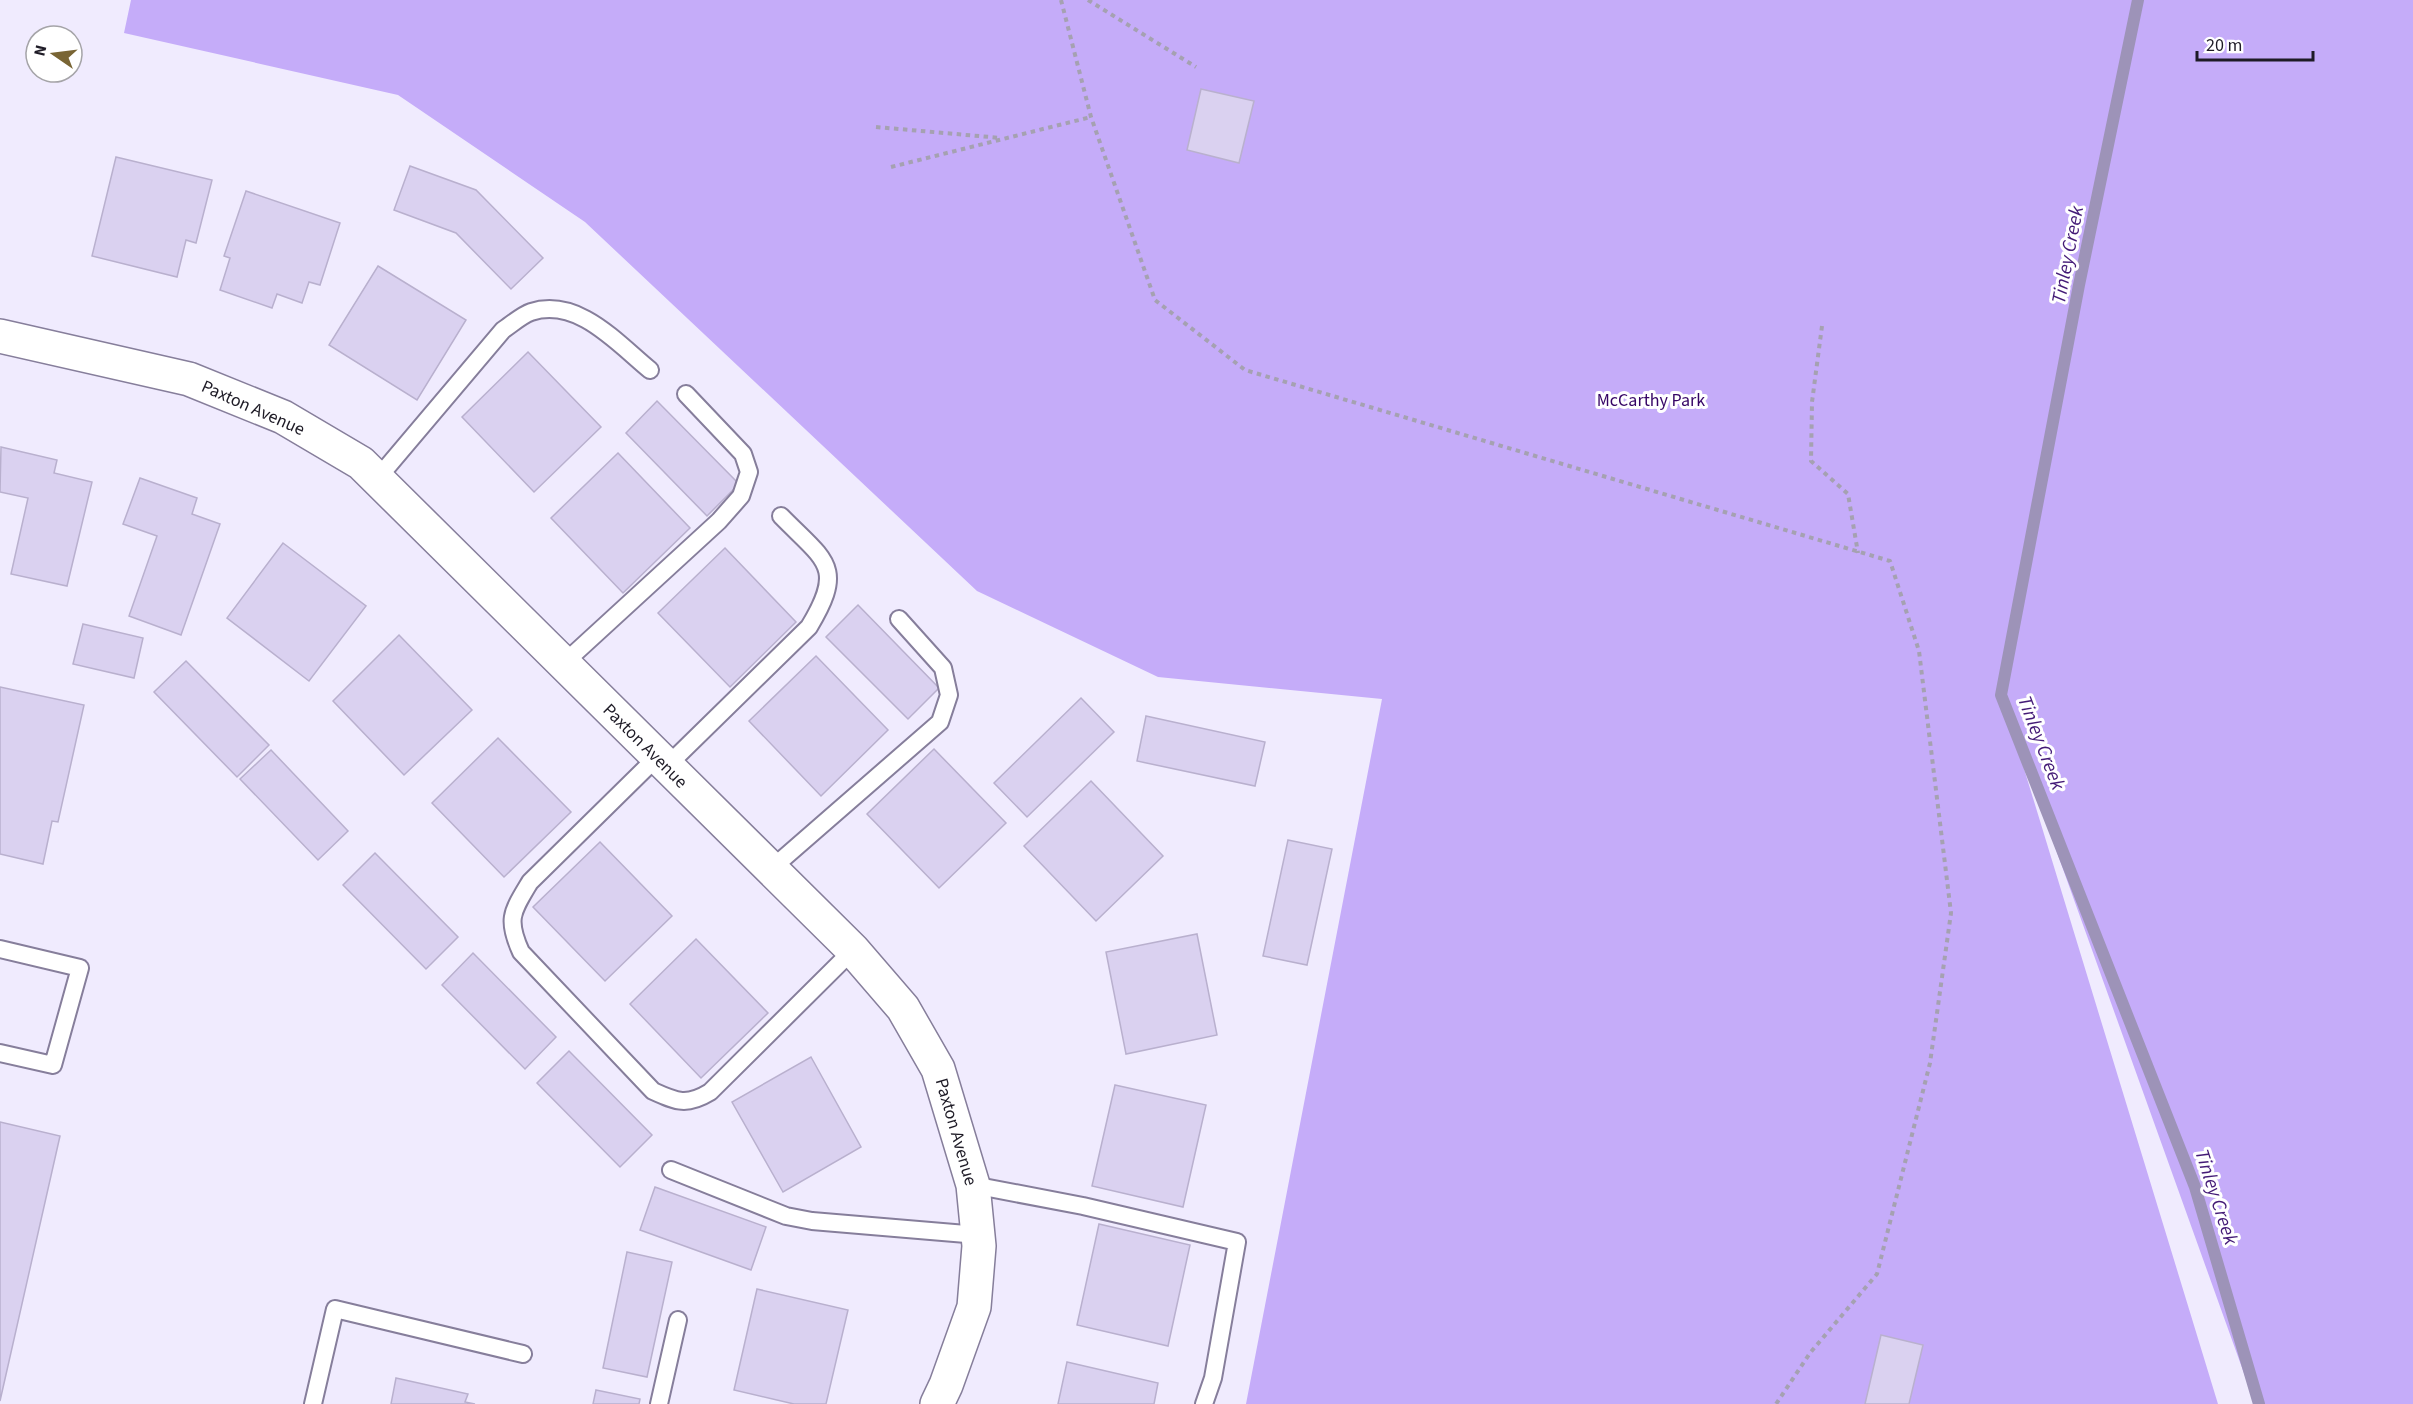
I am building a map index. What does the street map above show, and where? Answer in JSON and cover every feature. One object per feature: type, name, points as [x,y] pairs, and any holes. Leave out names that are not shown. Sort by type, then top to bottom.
[{"type":"street","name":"Paxton Avenue","points":[[0,336],[189,379],[283,417],[361,463],[853,950],[903,1008],[938,1069],[973,1185],[979,1246],[974,1307],[946,1386],[937,1404]]},
{"type":"lane","points":[[377,479],[503,330],[530,313],[561,309],[588,319],[650,370]]},
{"type":"lane","points":[[563,664],[719,522],[741,496],[749,472],[743,454],[686,394]]},
{"type":"lane","points":[[781,516],[825,561],[830,579],[825,601],[809,627],[530,882],[516,906],[512,930],[521,952],[653,1091],[673,1100],[694,1102],[710,1092],[853,950]]},
{"type":"lane","points":[[770,870],[940,722],[949,695],[943,668],[899,619]]},
{"type":"lane","points":[[0,949],[80,968],[53,1065],[0,1053]]},
{"type":"lane","points":[[671,1170],[786,1216],[812,1221],[978,1235]]},
{"type":"lane","points":[[973,1185],[1083,1206],[1237,1242],[1213,1378],[1204,1404]]},
{"type":"lane","points":[[313,1404],[335,1309],[523,1353]]},
{"type":"lane","points":[[659,1404],[678,1320]]},
{"type":"path","points":[[1061,0],[1091,117],[1155,300],[1245,370],[1890,561],[1919,651],[1951,913],[1930,1063],[1877,1274],[1810,1353],[1776,1404]]},
{"type":"path","points":[[1088,0],[1196,67]]},
{"type":"path","points":[[891,167],[1091,117]]},
{"type":"path","points":[[876,126],[1005,139]]},
{"type":"path","points":[[1822,326],[1812,402],[1811,460],[1848,494],[1858,552]]},
{"type":"green space","name":"McCarthy Park","points":[[131,0],[2413,0],[2413,1404],[2255,1404],[2007,713],[2218,1404],[1246,1404],[1382,699],[1158,677],[977,591],[585,222],[398,95],[124,33]]},
{"type":"building","points":[[1201,89],[1254,101],[1239,163],[1187,150]]},
{"type":"building","points":[[116,157],[212,180],[196,243],[186,240],[177,277],[92,256]]},
{"type":"building","points":[[410,166],[476,190],[543,258],[511,289],[456,233],[394,210]]},
{"type":"building","points":[[246,191],[340,223],[320,285],[309,282],[302,303],[277,294],[272,308],[220,290],[230,258],[224,256]]},
{"type":"building","points":[[378,266],[466,320],[417,400],[329,345]]},
{"type":"building","points":[[528,352],[601,427],[534,492],[462,417]]},
{"type":"building","points":[[657,401],[739,484],[707,516],[626,433]]},
{"type":"building","points":[[1,447],[57,460],[54,473],[92,482],[67,586],[11,574],[28,498],[0,492]]},
{"type":"building","points":[[618,453],[690,528],[623,593],[551,518]]},
{"type":"building","points":[[140,478],[197,498],[192,514],[220,524],[181,635],[129,616],[157,536],[123,524]]},
{"type":"building","points":[[283,543],[366,606],[309,681],[227,618]]},
{"type":"building","points":[[725,548],[796,622],[730,687],[658,613]]},
{"type":"building","points":[[858,605],[939,688],[908,719],[826,637]]},
{"type":"building","points":[[83,624],[143,638],[134,678],[73,664]]},
{"type":"building","points":[[399,635],[472,710],[404,775],[333,701]]},
{"type":"building","points":[[816,656],[888,730],[821,796],[749,721]]},
{"type":"building","points":[[186,661],[269,745],[237,777],[154,692]]},
{"type":"building","points":[[0,687],[84,705],[58,822],[52,821],[43,864],[0,854]]},
{"type":"building","points":[[1081,698],[1114,732],[1027,817],[994,783]]},
{"type":"building","points":[[1146,716],[1265,742],[1255,786],[1137,761]]},
{"type":"building","points":[[498,738],[571,812],[504,877],[432,803]]},
{"type":"building","points":[[934,749],[1006,823],[939,888],[867,814]]},
{"type":"building","points":[[271,750],[348,831],[318,860],[240,779]]},
{"type":"building","points":[[1091,781],[1163,856],[1096,921],[1024,846]]},
{"type":"building","points":[[1288,840],[1332,849],[1307,965],[1263,956]]},
{"type":"building","points":[[600,842],[672,916],[605,981],[533,907]]},
{"type":"building","points":[[375,853],[458,937],[426,969],[343,885]]},
{"type":"building","points":[[1197,934],[1217,1035],[1126,1054],[1106,952]]},
{"type":"building","points":[[696,939],[768,1013],[701,1078],[630,1004]]},
{"type":"building","points":[[473,953],[556,1037],[525,1069],[442,985]]},
{"type":"building","points":[[569,1051],[652,1135],[620,1167],[537,1083]]},
{"type":"building","points":[[811,1057],[861,1147],[783,1192],[732,1102]]},
{"type":"building","points":[[1115,1085],[1206,1105],[1183,1207],[1092,1186]]},
{"type":"building","points":[[0,1122],[60,1136],[0,1401]]},
{"type":"building","points":[[655,1187],[766,1227],[751,1270],[640,1230]]},
{"type":"building","points":[[1099,1224],[1190,1245],[1168,1346],[1077,1325]]},
{"type":"building","points":[[627,1252],[672,1262],[647,1377],[603,1368]]},
{"type":"building","points":[[757,1289],[848,1310],[826,1404],[794,1404],[734,1390]]},
{"type":"building","points":[[1881,1335],[1923,1345],[1909,1404],[1865,1404]]},
{"type":"building","points":[[1067,1362],[1158,1383],[1154,1404],[1058,1404]]},
{"type":"building","points":[[396,1378],[468,1394],[465,1402],[475,1404],[391,1404]]},
{"type":"building","points":[[596,1390],[640,1399],[639,1404],[593,1404]]},
{"type":"waterway","name":"Tinley Creek","points":[[2138,0],[2079,285],[2001,695],[2195,1187],[2259,1404]]}]
